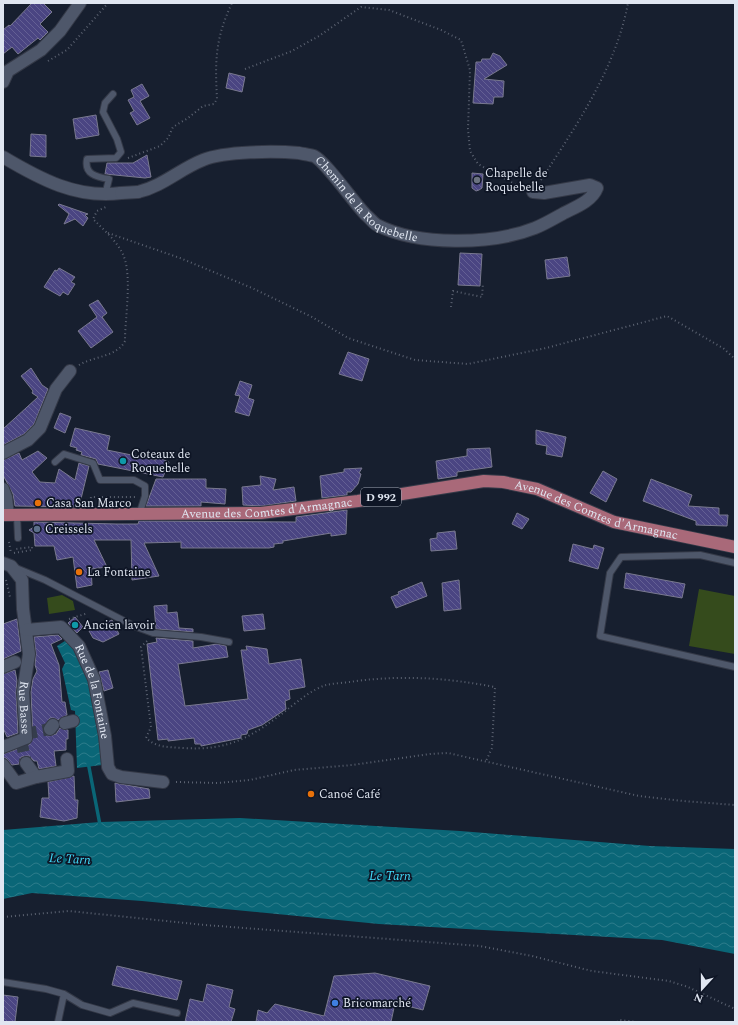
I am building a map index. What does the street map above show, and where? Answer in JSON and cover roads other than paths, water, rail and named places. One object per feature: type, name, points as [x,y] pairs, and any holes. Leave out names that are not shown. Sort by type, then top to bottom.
[{"type":"main road","name":"Avenue des Comtes d'Armagnac","points":[[9,515],[261,513],[358,501],[478,482],[503,482],[537,489],[614,522],[735,547]]},
{"type":"street","points":[[3,82],[8,71],[41,50],[60,31],[80,3]]},
{"type":"street","name":"Chemin de la Roquebelle","points":[[3,157],[35,176],[57,186],[106,200],[121,193],[138,192],[153,188],[204,160],[230,154],[300,153],[315,157],[325,165],[354,203],[376,224],[393,231],[425,238],[466,240],[508,235],[534,228],[578,206],[594,196],[597,188],[590,185],[544,193],[533,192]]},
{"type":"street","points":[[3,453],[28,440],[40,428],[56,389],[70,371]]},
{"type":"street","points":[[3,489],[9,515]]},
{"type":"street","points":[[6,568],[22,580],[23,609],[26,630]]},
{"type":"street","name":"Rue de la Fontaine","points":[[26,630],[61,627],[79,646],[94,679],[105,736],[108,767],[112,774],[121,777],[163,782]]},
{"type":"street","name":"Rue Basse","points":[[3,747],[26,738],[23,692],[29,654],[26,630]]},
{"type":"street","points":[[3,667],[9,662]]},
{"type":"street","points":[[3,765],[16,783],[36,777],[68,771],[67,759]]},
{"type":"street","points":[[26,763],[36,777]]},
{"type":"lane","points":[[106,200],[109,179],[97,177],[89,171],[86,166],[87,159],[116,158],[121,152],[117,139],[103,112],[105,102],[113,94]]},
{"type":"lane","points":[[55,462],[64,454],[93,463],[100,480],[134,480],[145,486],[145,496],[138,515]]},
{"type":"lane","points":[[9,515],[18,538]]},
{"type":"lane","points":[[735,563],[700,555],[621,557],[610,573],[600,636],[735,667]]},
{"type":"lane","points":[[6,568],[102,608],[134,626],[153,633],[201,637],[229,642]]},
{"type":"lane","points":[[3,982],[46,989],[64,994],[82,1005],[110,1013],[133,1003],[177,1013]]},
{"type":"lane","points":[[58,1022],[64,994]]},
{"type":"water","points":[[68,639],[89,674],[100,734],[102,765],[77,768],[75,711],[71,710],[62,669],[65,663],[57,646]]},
{"type":"water","name":"Le Tarn","points":[[240,818],[460,831],[650,846],[735,849],[735,954],[662,940],[379,924],[142,901],[32,893],[3,899],[3,830],[100,822]]},
{"type":"waterway","points":[[88,762],[100,825]]},
{"type":"tunnel","points":[[25,734],[50,729]]},
{"type":"tunnel","points":[[21,740],[26,763]]},
{"type":"place","name":"Chapelle de Roquebelle","points":[[477,180]]},
{"type":"place","name":"Coteaux de Roquebelle","points":[[123,461]]},
{"type":"place","name":"Casa San Marco","points":[[38,503]]},
{"type":"place","name":"Creissels","points":[[37,529]]},
{"type":"place","name":"La Fontaine","points":[[79,572]]},
{"type":"place","name":"Ancien lavoir","points":[[75,625]]},
{"type":"place","name":"Canoé Café","points":[[311,794]]},
{"type":"place","name":"Bricomarché","points":[[335,1003]]}]
